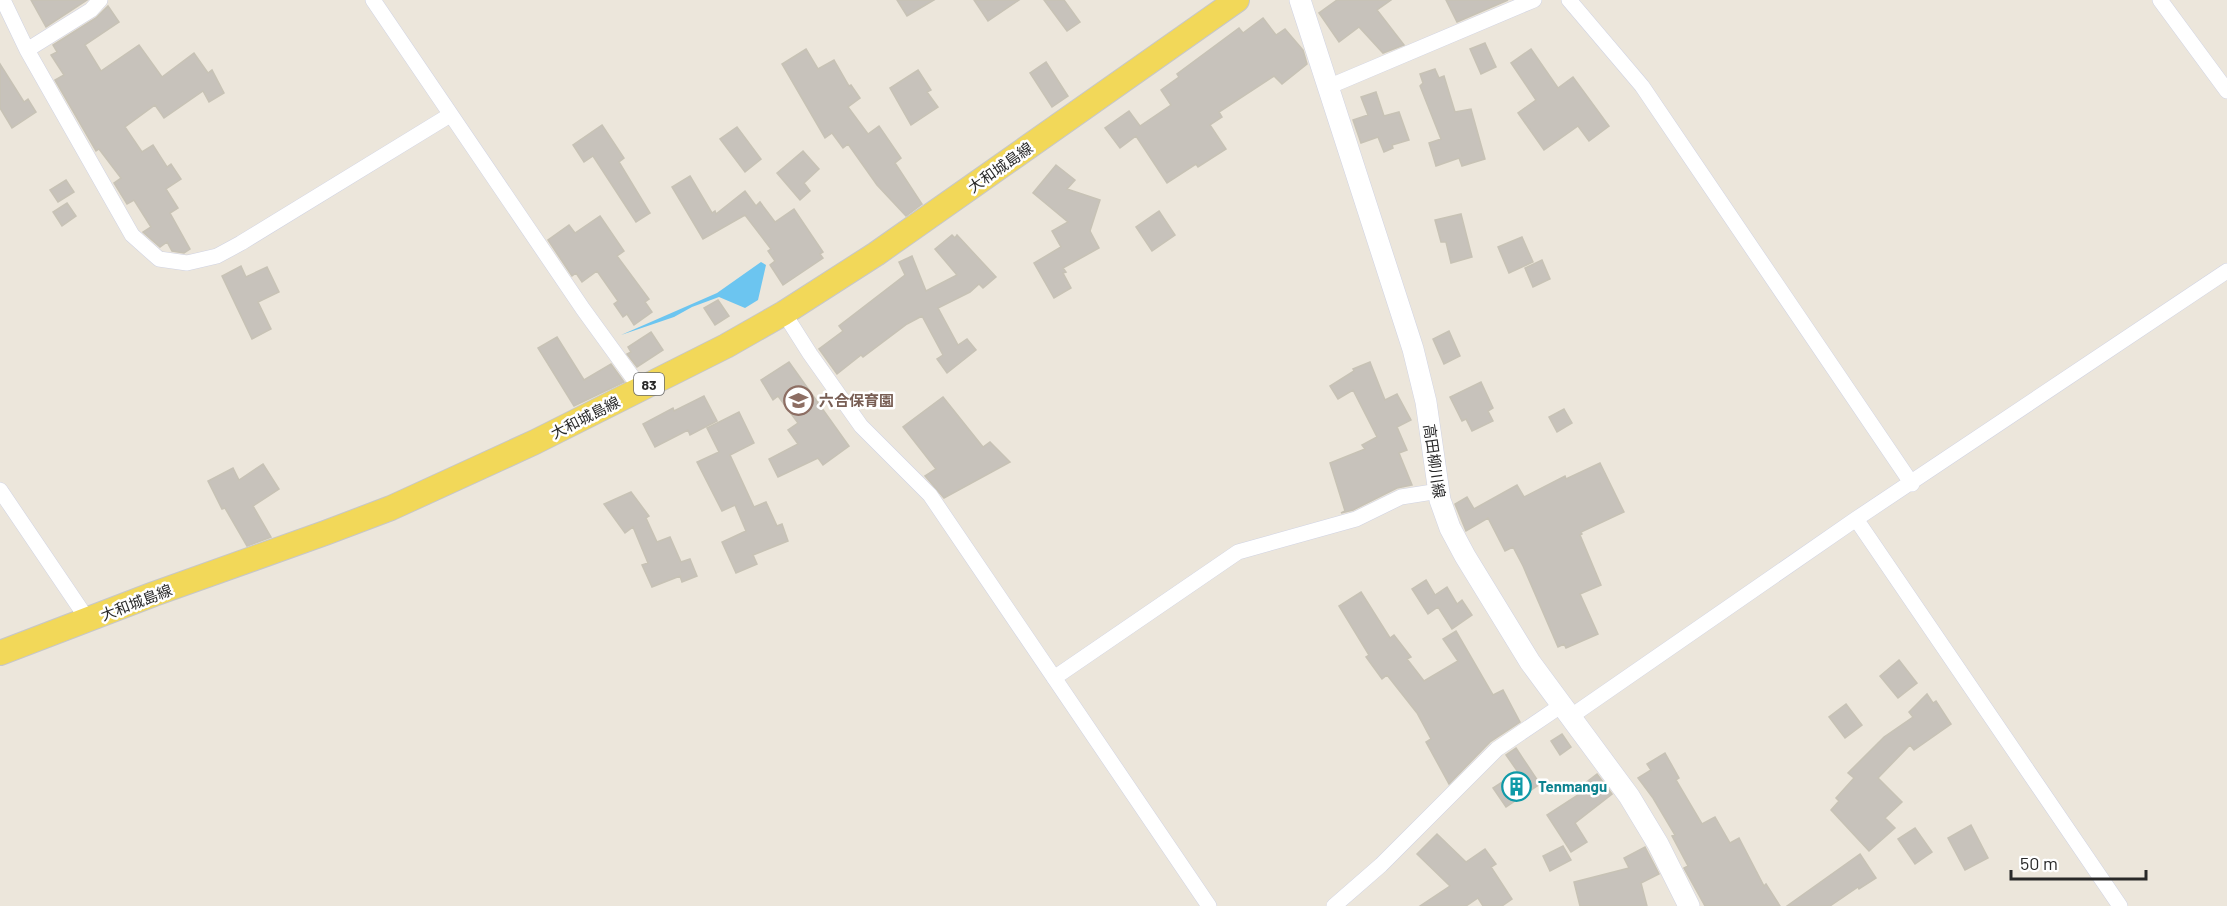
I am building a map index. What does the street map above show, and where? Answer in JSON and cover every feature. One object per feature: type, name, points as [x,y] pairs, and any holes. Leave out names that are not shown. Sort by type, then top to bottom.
[{"type":"main road","name":"大和城島線","points":[[0,654],[391,508],[535,442],[641,389],[784,313],[876,254],[1237,0]]},
{"type":"main road","name":"高田柳川線","points":[[1300,0],[1413,349],[1426,402],[1440,501],[1450,528],[1530,662],[1629,796],[1658,844],[1689,906]]},
{"type":"street","points":[[3,0],[27,50],[132,235],[159,259],[186,263],[218,256],[450,115]]},
{"type":"street","points":[[27,50],[91,10],[100,0]]},
{"type":"street","points":[[373,0],[583,309],[641,389]]},
{"type":"street","points":[[1328,87],[1534,0]]},
{"type":"street","points":[[1569,0],[1642,86],[1912,484]]},
{"type":"street","points":[[2160,0],[2227,91]]},
{"type":"street","points":[[1334,906],[1381,865],[1497,749],[1566,711],[1912,484],[2227,271]]},
{"type":"street","points":[[784,313],[861,426],[930,495],[1209,906]]},
{"type":"street","points":[[0,490],[88,620]]},
{"type":"street","points":[[1054,678],[1238,552],[1356,519],[1401,497],[1439,491]]},
{"type":"street","points":[[1856,519],[2120,906]]},
{"type":"water","points":[[761,262],[766,265],[758,300],[745,308],[719,297],[692,307],[674,317],[621,335],[717,293]]},
{"type":"building","points":[[31,0],[87,0],[46,27]]},
{"type":"building","points":[[897,0],[934,0],[907,16]]},
{"type":"building","points":[[974,0],[1019,0],[988,21]]},
{"type":"building","points":[[1044,0],[1064,0],[1080,22],[1067,31]]},
{"type":"building","points":[[1337,0],[1391,0],[1377,10],[1404,45],[1383,53],[1359,27],[1339,42],[1319,13]]},
{"type":"building","points":[[1446,0],[1508,0],[1457,22]]},
{"type":"building","points":[[108,6],[119,22],[85,45],[101,71],[139,45],[162,77],[194,53],[208,73],[212,70],[224,93],[209,102],[203,91],[164,118],[155,105],[125,127],[142,152],[153,145],[167,167],[171,164],[181,179],[166,189],[178,208],[170,213],[190,249],[184,253],[172,251],[167,242],[160,247],[143,232],[151,227],[134,200],[127,204],[114,183],[121,178],[99,149],[96,151],[55,80],[64,75],[51,55],[57,52],[53,45],[96,18]]},
{"type":"building","points":[[1263,18],[1276,35],[1285,29],[1303,50],[1307,64],[1282,84],[1274,76],[1219,112],[1222,117],[1210,125],[1226,149],[1198,167],[1196,164],[1167,183],[1136,136],[1120,148],[1105,128],[1129,111],[1140,126],[1171,105],[1161,90],[1179,77],[1177,74],[1239,28],[1243,33]]},
{"type":"building","points":[[1485,43],[1496,67],[1481,74],[1470,49]]},
{"type":"building","points":[[806,49],[818,69],[834,60],[849,86],[851,85],[860,98],[848,107],[868,134],[879,126],[901,158],[895,163],[922,204],[906,216],[877,185],[848,144],[843,148],[832,133],[825,138],[782,64]]},
{"type":"building","points":[[1531,49],[1558,88],[1573,77],[1609,126],[1589,141],[1578,126],[1544,150],[1518,113],[1536,100],[1511,63]]},
{"type":"building","points":[[1046,62],[1068,96],[1052,107],[1030,73]]},
{"type":"building","points":[[0,64],[24,102],[28,99],[36,112],[12,128],[0,108]]},
{"type":"building","points":[[1435,69],[1439,78],[1444,76],[1455,112],[1471,109],[1485,159],[1462,166],[1459,158],[1436,166],[1429,143],[1441,139],[1420,86],[1423,83],[1420,74]]},
{"type":"building","points":[[918,70],[931,90],[927,92],[938,107],[911,125],[890,88]]},
{"type":"building","points":[[1376,92],[1384,116],[1399,112],[1409,140],[1392,145],[1393,148],[1384,152],[1378,137],[1361,143],[1353,120],[1368,115],[1361,97]]},
{"type":"building","points":[[602,125],[624,158],[619,162],[650,213],[636,222],[593,156],[584,162],[573,145]]},
{"type":"building","points":[[737,127],[761,159],[745,172],[720,139]]},
{"type":"building","points":[[803,151],[819,169],[804,183],[810,191],[800,200],[777,173]]},
{"type":"building","points":[[1056,165],[1075,180],[1067,189],[1100,200],[1090,231],[1099,248],[1063,268],[1066,272],[1063,273],[1071,288],[1054,298],[1034,263],[1061,247],[1052,231],[1068,222],[1033,193]]},
{"type":"building","points":[[690,176],[712,213],[715,211],[716,214],[745,191],[756,206],[760,202],[775,222],[794,209],[823,252],[820,254],[823,258],[783,285],[770,265],[775,261],[768,251],[771,249],[745,215],[703,239],[672,187]]},
{"type":"building","points":[[66,180],[74,192],[58,202],[50,190]]},
{"type":"building","points":[[67,203],[76,216],[62,226],[53,212]]},
{"type":"building","points":[[1159,211],[1175,235],[1152,251],[1136,227]]},
{"type":"building","points":[[1461,214],[1472,257],[1451,263],[1446,242],[1441,242],[1435,220]]},
{"type":"building","points":[[600,216],[624,251],[617,256],[649,299],[645,302],[652,312],[634,325],[627,314],[623,317],[614,304],[618,301],[597,271],[582,282],[576,273],[572,276],[548,240],[569,225],[575,233]]},
{"type":"building","points":[[952,235],[955,238],[957,235],[996,277],[983,288],[979,284],[970,292],[938,308],[958,345],[967,339],[976,350],[947,373],[937,359],[943,355],[922,316],[907,324],[863,357],[861,355],[837,374],[819,349],[843,331],[839,326],[905,275],[899,262],[912,256],[926,291],[957,275],[935,249]]},
{"type":"building","points":[[1522,237],[1533,262],[1509,273],[1498,247]]},
{"type":"building","points":[[1542,260],[1550,279],[1533,287],[1525,268]]},
{"type":"building","points":[[241,266],[246,277],[267,267],[279,292],[258,302],[271,329],[252,339],[222,276]]},
{"type":"building","points":[[718,300],[729,316],[715,325],[704,308]]},
{"type":"building","points":[[1449,331],[1460,356],[1444,364],[1433,339]]},
{"type":"building","points":[[651,332],[663,350],[637,367],[627,354],[631,352],[628,347]]},
{"type":"building","points":[[557,337],[584,380],[611,364],[624,382],[574,406],[538,348]]},
{"type":"building","points":[[789,362],[849,446],[823,465],[818,458],[778,477],[769,459],[798,444],[788,430],[798,423],[778,396],[773,400],[761,380]]},
{"type":"building","points":[[1370,362],[1385,400],[1397,394],[1411,420],[1397,427],[1407,450],[1399,453],[1412,485],[1397,488],[1353,510],[1341,513],[1345,511],[1330,463],[1365,449],[1362,445],[1377,437],[1353,390],[1338,399],[1330,386],[1354,371],[1353,369]]},
{"type":"building","points":[[1481,382],[1493,408],[1488,411],[1493,421],[1472,431],[1466,419],[1462,421],[1450,397]]},
{"type":"building","points":[[704,396],[717,421],[690,435],[688,430],[655,447],[643,424],[673,408],[674,411]]},
{"type":"building","points":[[943,397],[983,447],[990,442],[1010,462],[944,498],[925,476],[936,469],[903,427]]},
{"type":"building","points":[[1564,409],[1572,423],[1557,432],[1549,417]]},
{"type":"building","points":[[739,412],[754,443],[730,455],[754,507],[766,502],[777,526],[782,524],[788,541],[753,555],[757,564],[736,573],[722,542],[746,531],[735,505],[722,511],[697,462],[719,452],[707,428]]},
{"type":"building","points":[[1600,463],[1624,512],[1581,532],[1580,535],[1601,585],[1580,594],[1598,634],[1566,648],[1564,644],[1558,647],[1513,547],[1505,551],[1488,518],[1466,531],[1455,504],[1467,497],[1474,509],[1517,485],[1524,497],[1565,476],[1566,479]]},
{"type":"building","points":[[263,464],[279,489],[253,506],[271,537],[247,546],[225,508],[222,509],[208,481],[233,468],[239,480]]},
{"type":"building","points":[[631,492],[649,516],[646,518],[657,542],[670,537],[681,562],[690,559],[697,576],[682,582],[680,576],[652,587],[642,565],[648,563],[633,527],[625,533],[604,504]]},
{"type":"building","points":[[1426,580],[1435,595],[1447,587],[1457,604],[1462,600],[1472,615],[1452,629],[1438,607],[1428,614],[1412,589]]},
{"type":"building","points":[[1361,592],[1390,638],[1394,635],[1411,657],[1407,659],[1424,681],[1458,661],[1443,639],[1456,631],[1493,695],[1503,690],[1520,722],[1490,742],[1449,784],[1426,742],[1431,739],[1417,713],[1387,675],[1382,679],[1366,657],[1369,655],[1339,606]]},
{"type":"building","points":[[1899,660],[1917,683],[1898,698],[1880,676]]},
{"type":"building","points":[[1927,694],[1933,703],[1936,701],[1951,724],[1914,750],[1910,745],[1878,778],[1902,802],[1885,818],[1895,828],[1869,851],[1831,810],[1839,801],[1836,798],[1854,778],[1848,773],[1884,737],[1913,717],[1909,712]]},
{"type":"building","points":[[1846,704],[1862,725],[1845,738],[1829,717]]},
{"type":"building","points":[[1562,734],[1571,747],[1560,755],[1551,741]]},
{"type":"building","name":"Tenmangu","points":[[1516,748],[1540,784],[1506,807],[1493,788],[1518,772],[1506,755]]},
{"type":"building","points":[[1665,753],[1679,778],[1676,780],[1702,824],[1715,817],[1730,843],[1739,838],[1764,886],[1766,884],[1780,906],[1705,906],[1684,868],[1688,866],[1672,836],[1675,835],[1638,778],[1651,770],[1647,764]]},
{"type":"building","points":[[1597,774],[1612,794],[1575,823],[1587,842],[1571,852],[1547,815],[1578,795],[1575,791]]},
{"type":"building","points":[[1971,825],[1988,858],[1965,870],[1948,838]]},
{"type":"building","points":[[1915,828],[1932,852],[1915,864],[1898,839]]},
{"type":"building","points":[[1437,834],[1466,862],[1485,849],[1496,864],[1491,867],[1512,899],[1502,906],[1483,906],[1478,898],[1466,906],[1420,906],[1450,886],[1417,854]]},
{"type":"building","points":[[1563,846],[1571,860],[1550,871],[1543,856]]},
{"type":"building","points":[[1645,847],[1659,874],[1641,883],[1647,906],[1580,906],[1574,882],[1629,868],[1624,858]]},
{"type":"building","points":[[1860,854],[1876,878],[1830,906],[1787,906]]},
{"type":"place","name":"六合保育園","points":[[798,400]]},
{"type":"place","name":"Tenmangu","points":[[1517,786]]}]
